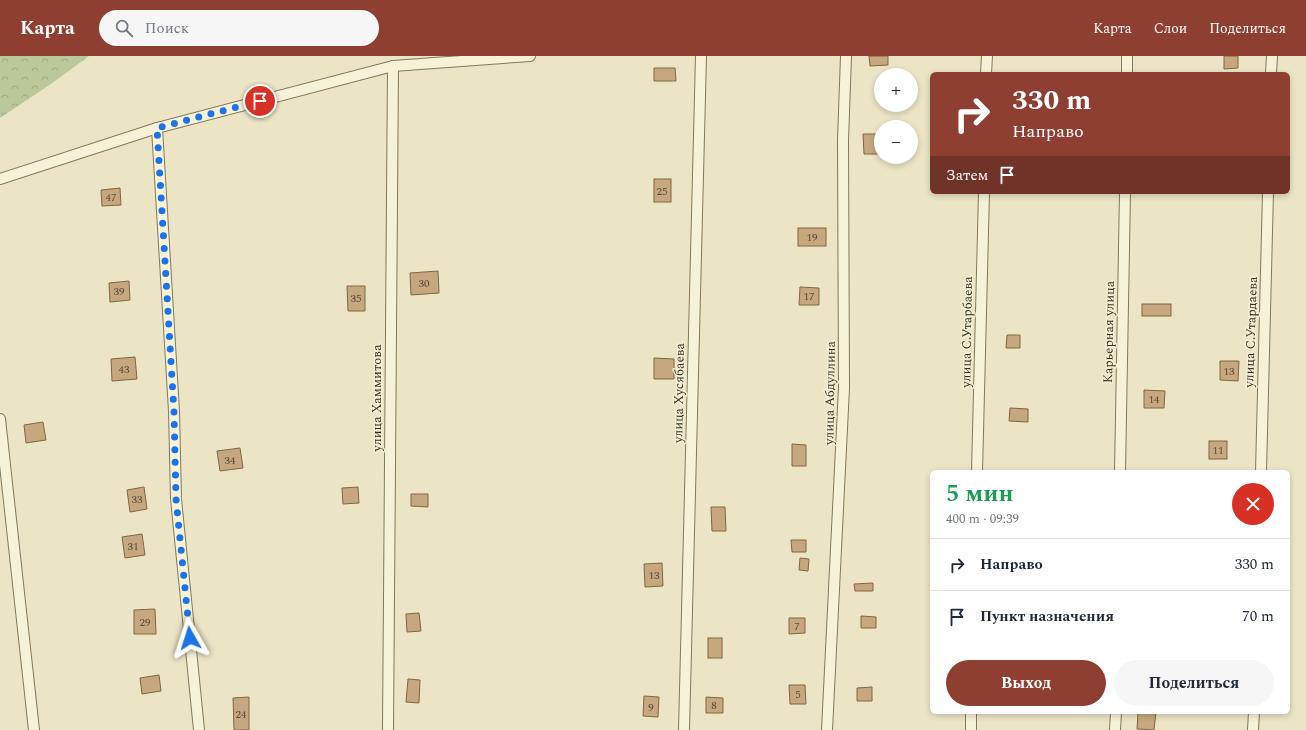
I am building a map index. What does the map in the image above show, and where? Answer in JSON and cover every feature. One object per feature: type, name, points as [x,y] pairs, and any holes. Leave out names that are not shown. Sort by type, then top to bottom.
[{"type":"street","points":[[0,179],[157,128],[393,66],[530,56]]},
{"type":"street","name":"улица Хусябаева","points":[[684,730],[700,56]]},
{"type":"street","name":"улица Абдуллина","points":[[828,730],[844,388],[843,140],[846,56]]},
{"type":"street","points":[[986,72],[987,56]]},
{"type":"street","points":[[1127,56],[1127,72]]},
{"type":"street","points":[[1271,72],[1272,56]]},
{"type":"street","name":"улица Хаммитова","points":[[388,730],[393,66]]},
{"type":"street","points":[[157,128],[173,404],[176,499],[199,730]]},
{"type":"street","name":"улица С.Утарбаева","points":[[977,470],[984,194]]},
{"type":"street","name":"Карьерная улица","points":[[1120,470],[1125,194]]},
{"type":"street","name":"улица С.Утардаева","points":[[1260,470],[1268,194]]},
{"type":"street","points":[[0,419],[34,730]]},
{"type":"street","points":[[971,714],[971,730]]},
{"type":"street","points":[[1115,730],[1116,714]]},
{"type":"street","points":[[1254,714],[1254,730]]},
{"type":"green space","points":[[0,56],[89,56],[51,84],[0,118]]},
{"type":"building","points":[[869,56],[888,56],[888,65],[870,66]]},
{"type":"building","points":[[1224,56],[1238,56],[1238,68],[1224,69]]},
{"type":"building","points":[[654,68],[675,68],[676,81],[654,81]]},
{"type":"building","points":[[863,134],[874,134],[874,154],[864,154]]},
{"type":"building","points":[[654,179],[671,179],[671,202],[654,202]]},
{"type":"building","points":[[120,188],[121,205],[102,206],[101,190]]},
{"type":"building","points":[[798,228],[826,228],[826,246],[798,246]]},
{"type":"building","points":[[438,271],[439,293],[411,295],[410,273]]},
{"type":"building","points":[[129,281],[130,300],[110,302],[109,283]]},
{"type":"building","points":[[347,286],[365,286],[365,311],[348,311]]},
{"type":"building","points":[[800,287],[819,288],[819,305],[799,305]]},
{"type":"building","points":[[1142,304],[1171,304],[1171,316],[1142,316]]},
{"type":"building","points":[[1007,335],[1020,335],[1020,348],[1006,348]]},
{"type":"building","points":[[135,357],[137,379],[112,381],[111,359]]},
{"type":"building","points":[[654,358],[674,359],[674,379],[654,379]]},
{"type":"building","points":[[1220,361],[1239,361],[1238,381],[1220,380]]},
{"type":"building","points":[[1144,390],[1165,391],[1164,408],[1144,408]]},
{"type":"building","points":[[1010,408],[1028,409],[1028,422],[1009,421]]},
{"type":"building","points":[[43,422],[46,440],[26,443],[24,425]]},
{"type":"building","points":[[1209,441],[1227,441],[1227,459],[1209,459]]},
{"type":"building","points":[[792,444],[806,445],[806,466],[792,466]]},
{"type":"building","points":[[240,448],[243,468],[220,471],[217,451]]},
{"type":"building","points":[[144,487],[147,509],[130,512],[127,490]]},
{"type":"building","points":[[358,487],[359,503],[343,504],[342,488]]},
{"type":"building","points":[[411,494],[428,494],[428,507],[411,506]]},
{"type":"building","points":[[711,507],[725,507],[726,531],[712,531]]},
{"type":"building","points":[[142,534],[145,555],[125,558],[122,537]]},
{"type":"building","points":[[791,540],[806,540],[806,552],[792,552]]},
{"type":"building","points":[[800,558],[809,559],[808,571],[799,570]]},
{"type":"building","points":[[662,563],[663,586],[645,587],[644,564]]},
{"type":"building","points":[[873,583],[873,591],[855,591],[854,584]]},
{"type":"building","points":[[155,609],[156,634],[134,634],[134,610]]},
{"type":"building","points":[[419,613],[421,631],[407,632],[406,614]]},
{"type":"building","points":[[861,616],[876,617],[876,628],[861,628]]},
{"type":"building","points":[[789,618],[805,618],[805,633],[789,634]]},
{"type":"building","points":[[708,638],[722,638],[722,658],[708,658]]},
{"type":"building","points":[[159,675],[161,691],[142,694],[140,678]]},
{"type":"building","points":[[408,679],[420,680],[419,703],[406,702]]},
{"type":"building","points":[[789,685],[805,685],[806,704],[790,704]]},
{"type":"building","points":[[872,687],[872,701],[857,701],[857,688]]},
{"type":"building","points":[[644,696],[659,697],[658,717],[643,716]]},
{"type":"building","points":[[249,697],[249,730],[234,730],[233,698]]},
{"type":"building","points":[[706,697],[723,698],[723,713],[706,713]]},
{"type":"building","points":[[1138,714],[1156,714],[1154,730],[1137,729]]},
{"type":"route","points":[[190,638],[176,499],[174,412],[157,128],[260,101]]}]
